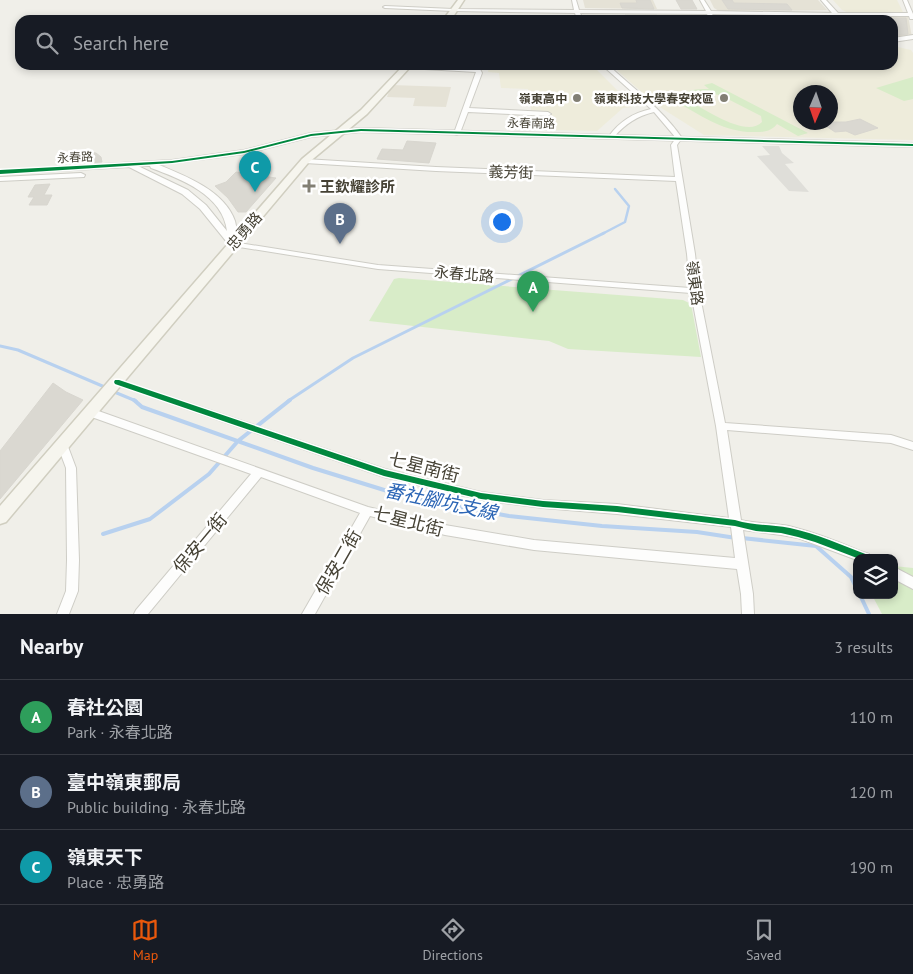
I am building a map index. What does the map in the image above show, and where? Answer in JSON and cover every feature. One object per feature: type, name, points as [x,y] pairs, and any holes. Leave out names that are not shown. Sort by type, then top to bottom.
[{"type":"main road","points":[[450,15],[461,0]]},
{"type":"main road","name":"忠勇路","points":[[94,408],[305,161],[364,112],[404,70]]},
{"type":"main road","points":[[0,517],[94,408]]},
{"type":"street","points":[[574,0],[578,15]]},
{"type":"street","points":[[702,0],[710,15]]},
{"type":"street","points":[[823,0],[836,14]]},
{"type":"street","points":[[898,17],[912,18],[905,0]]},
{"type":"street","points":[[385,7],[454,10],[855,15]]},
{"type":"street","points":[[898,40],[907,41],[913,37]]},
{"type":"street","points":[[457,133],[479,73],[478,70]]},
{"type":"street","points":[[610,70],[674,129],[679,138]]},
{"type":"street","points":[[465,110],[548,114]]},
{"type":"street","points":[[612,136],[620,125],[631,117],[654,110]]},
{"type":"street","name":"永春南路","points":[[163,169],[211,164],[260,154],[310,142],[340,131]]},
{"type":"street","name":"永春南路","points":[[151,164],[244,152],[311,135],[340,131],[612,136],[913,145]]},
{"type":"street","name":"嶺東路","points":[[679,138],[674,144],[695,292],[721,426],[740,560]]},
{"type":"street","name":"義芳街","points":[[305,161],[436,169],[679,179]]},
{"type":"street","points":[[151,164],[186,179],[217,202],[229,217],[233,244]]},
{"type":"street","name":"永春路","points":[[0,172],[151,164]]},
{"type":"street","points":[[130,166],[186,192],[203,207],[233,244]]},
{"type":"street","name":"永春路","points":[[0,179],[163,169]]},
{"type":"street","name":"永春北路","points":[[233,244],[378,267],[695,292]]},
{"type":"street","name":"七星南街","points":[[115,384],[384,473],[422,483],[481,496],[543,504],[617,510],[736,528]]},
{"type":"street","name":"七星北街","points":[[94,408],[259,472],[367,511],[445,530],[534,544],[740,560]]},
{"type":"street","points":[[721,426],[891,439],[913,446]]},
{"type":"street","points":[[62,444],[71,468],[73,560],[72,590],[63,614]]},
{"type":"street","name":"保安一街","points":[[140,614],[259,472]]},
{"type":"street","name":"保安二街","points":[[308,614],[367,511]]},
{"type":"street","points":[[736,528],[788,531],[855,554]]},
{"type":"street","points":[[740,560],[747,594],[748,614]]},
{"type":"street","points":[[898,575],[913,584]]},
{"type":"shaded area","points":[[583,0],[653,0],[657,9],[585,8]]},
{"type":"shaded area","points":[[710,0],[818,0],[827,10],[719,11],[714,8]]},
{"type":"shaded area","points":[[833,0],[897,0],[903,12],[849,13],[842,10]]},
{"type":"shaded area","points":[[898,16],[908,16],[912,37],[898,38]]},
{"type":"shaded area","name":"嶺東科技大學春安校區","points":[[898,47],[911,50],[913,53],[913,140],[704,135],[655,104],[617,70],[898,70]]},
{"type":"shaded area","name":"嶺東高中","points":[[488,70],[597,70],[634,107],[623,108],[597,131],[551,130],[547,111],[531,110],[528,89],[501,88],[499,73],[488,72]]},
{"type":"shaded area","points":[[391,85],[451,87],[446,107],[413,106],[415,98],[387,97]]},
{"type":"shaded area","points":[[762,146],[779,146],[782,153],[794,163],[785,164],[809,192],[789,191],[757,156],[770,155]]},
{"type":"green space","points":[[913,77],[913,99],[904,101],[876,88]]},
{"type":"green space","points":[[712,83],[793,125],[793,130],[802,130],[808,133],[798,136],[777,124],[770,130],[762,132],[735,130],[716,124],[680,104],[678,99],[688,91],[709,89],[704,85]],"holes":[[[703,93],[720,95],[761,116],[762,122],[755,126],[737,125],[708,112],[692,103],[690,99],[692,95]]]},
{"type":"green space","points":[[394,279],[683,300],[691,304],[701,357],[568,349],[549,341],[369,321]]},
{"type":"green space","points":[[898,566],[913,568],[913,614],[882,614],[874,599],[898,599]]},
{"type":"building","points":[[636,0],[650,0],[654,9],[622,8],[620,3],[637,3]]},
{"type":"building","points":[[676,0],[692,0],[697,9],[681,9]]},
{"type":"building","points":[[722,0],[732,0],[734,3],[787,4],[792,10],[728,9]]},
{"type":"building","points":[[898,18],[906,18],[908,34],[898,35]]},
{"type":"building","points":[[860,119],[878,128],[855,135],[846,131],[835,132],[832,130],[838,130],[838,122]]},
{"type":"building","points":[[407,141],[436,143],[429,163],[377,159],[382,149],[403,150]]},
{"type":"building","points":[[86,152],[96,153],[101,157],[102,162],[87,163]]},
{"type":"building","points":[[236,172],[276,178],[246,212],[238,212],[228,198],[215,186],[226,182]]},
{"type":"building","points":[[50,184],[44,195],[52,195],[47,205],[29,205],[34,197],[28,197],[35,185]]},
{"type":"building","points":[[53,383],[83,400],[0,499],[0,451]]},
{"type":"waterway","points":[[602,234],[625,222],[629,206],[615,189]]},
{"type":"waterway","points":[[288,401],[353,358],[602,234]]},
{"type":"waterway","name":"番社腳坑支線","points":[[0,346],[18,350],[107,388]]},
{"type":"waterway","name":"番社腳坑支線","points":[[112,391],[134,400]]},
{"type":"waterway","name":"番社腳坑支線","points":[[134,400],[142,407],[238,441]]},
{"type":"waterway","points":[[238,441],[290,400]]},
{"type":"waterway","points":[[103,534],[150,519],[209,474],[238,441]]},
{"type":"waterway","name":"番社腳坑支線","points":[[238,441],[313,468],[410,498],[509,516],[602,526],[697,532],[736,538]]},
{"type":"waterway","name":"番社腳坑支線","points":[[742,538],[816,546],[851,577],[853,581]]},
{"type":"waterway","name":"番社腳坑支線","points":[[862,599],[869,614]]},
{"type":"cycle path","points":[[0,172],[172,162],[244,152],[311,135],[361,130],[913,145]]},
{"type":"cycle path","points":[[117,382],[384,473],[481,496],[543,504],[617,509],[781,530],[798,533],[854,554]]},
{"type":"place","name":"嶺東高中","points":[[577,98]]},
{"type":"place","name":"嶺東科技大學春安校區","points":[[724,98]]},
{"type":"place","name":"王欽耀診所","points":[[309,186]]},
{"type":"place","name":"嶺東天下","points":[[255,192]]},
{"type":"place","name":"臺中嶺東郵局","points":[[340,244]]},
{"type":"place","name":"春社公園","points":[[533,312]]}]
